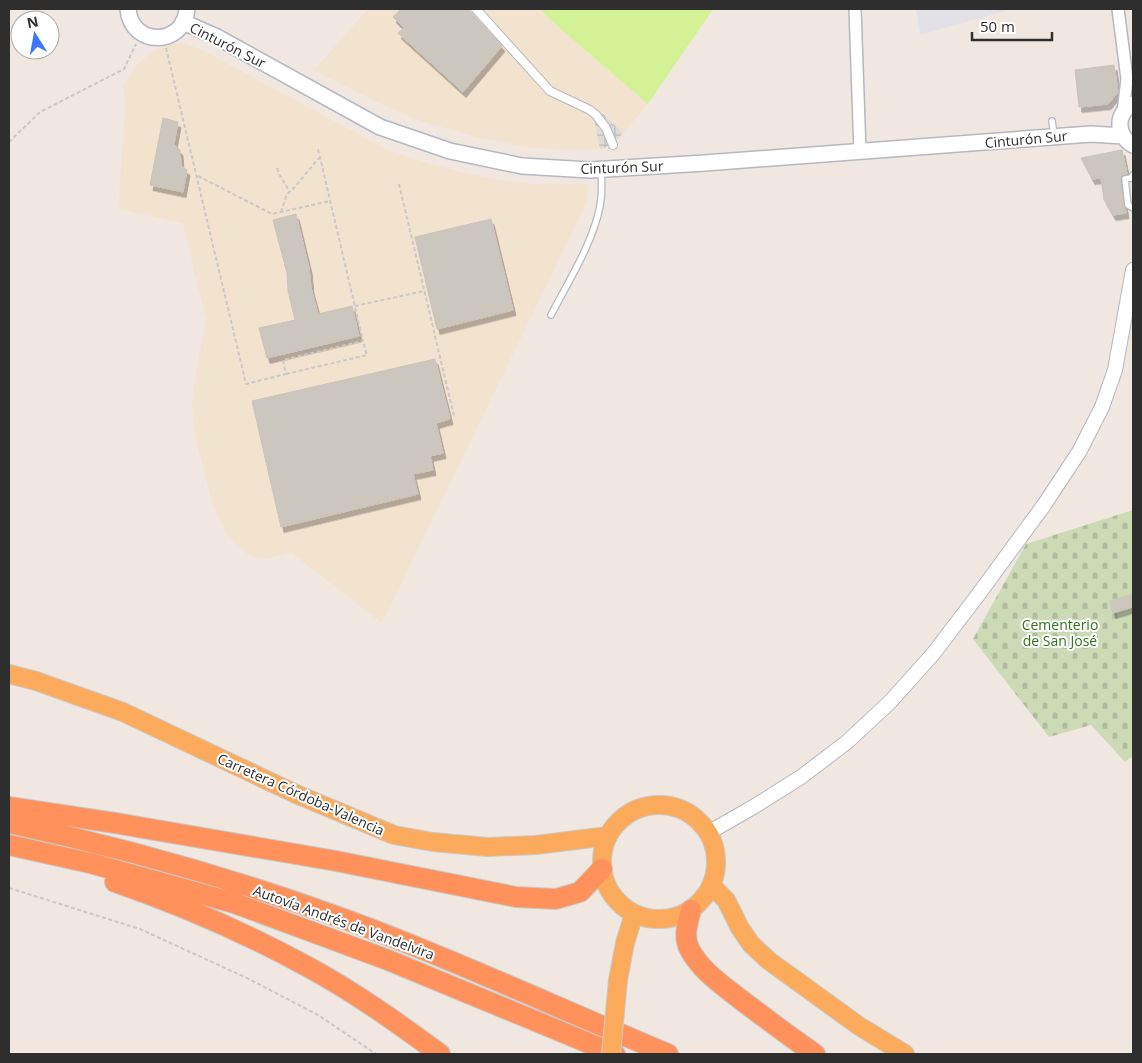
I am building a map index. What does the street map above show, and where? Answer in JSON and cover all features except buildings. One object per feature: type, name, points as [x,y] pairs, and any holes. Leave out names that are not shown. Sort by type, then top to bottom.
[{"type":"highway","name":"Carretera Córdoba-Valencia","points":[[9,674],[36,681],[123,712],[296,794],[394,834],[433,842],[488,847],[536,845],[608,836]]},
{"type":"highway","points":[[658,805],[673,807],[687,812],[699,821],[708,833],[714,846],[715,872],[711,885],[703,899],[691,910],[663,920],[648,918],[634,914],[612,896],[605,883],[602,858],[608,836],[617,823],[629,814],[642,807],[658,805]]},
{"type":"highway","points":[[9,807],[115,822],[336,861],[516,897],[556,899],[580,892],[602,869]]},
{"type":"highway","name":"Autovía Andrés de Vandelvira","points":[[9,823],[90,840],[230,880],[369,928],[668,1054]]},
{"type":"highway","points":[[9,846],[182,906],[311,968],[393,1020],[440,1054]]},
{"type":"highway","name":"Autovía Andrés de Vandelvira","points":[[9,846],[90,863],[234,903],[388,960],[613,1054]]},
{"type":"highway","points":[[711,885],[726,900],[740,928],[751,944],[768,960],[859,1026],[905,1054]]},
{"type":"highway","points":[[691,910],[685,932],[688,946],[694,957],[715,979],[815,1054]]},
{"type":"highway","points":[[613,1054],[618,980],[625,943],[634,914]]},
{"type":"main road","points":[[127,11],[132,24],[139,32]]},
{"type":"main road","name":"Cinturón Sur","points":[[139,32],[153,38],[163,37],[177,30],[185,16],[215,36],[380,127],[450,151],[522,166],[601,169],[1092,134],[1100,131],[1125,112]]},
{"type":"main road","points":[[1125,112],[1120,128],[1130,144]]},
{"type":"main road","name":"Cinturón Sur","points":[[1092,134],[1130,144]]},
{"type":"street","points":[[476,9],[550,91],[590,110],[596,115],[606,128],[614,145]]},
{"type":"street","points":[[855,9],[860,152]]},
{"type":"street","points":[[1118,9],[1130,84],[1125,112]]},
{"type":"street","points":[[708,833],[801,778],[847,742],[890,702],[933,654],[978,595],[1044,505],[1079,452],[1102,406],[1115,370],[1133,270]]},
{"type":"lane","points":[[1052,121],[1054,137]]},
{"type":"lane","points":[[551,316],[595,224],[602,193],[601,169]]},
{"type":"lane","points":[[1133,175],[1131,178],[1125,179],[1128,205],[1133,208]]},
{"type":"path","points":[[9,142],[40,112],[124,69],[136,46],[139,32]]},
{"type":"path","points":[[165,43],[246,384],[367,355],[318,149]]},
{"type":"path","points":[[281,212],[287,194],[320,157]]},
{"type":"path","points":[[277,168],[290,192]]},
{"type":"path","points":[[197,176],[272,214],[330,201]]},
{"type":"path","points":[[399,184],[454,416]]},
{"type":"path","points":[[356,306],[424,291]]},
{"type":"path","points":[[286,374],[283,360],[363,341]]},
{"type":"path","points":[[9,888],[140,929],[249,979],[318,1015],[376,1054]]},
{"type":"shaded area","points":[[368,9],[540,9],[648,104],[613,145],[600,149],[533,148],[479,138],[414,119],[314,70]]},
{"type":"shaded area","points":[[916,9],[1012,9],[920,35]]},
{"type":"shaded area","points":[[185,44],[202,50],[386,149],[424,162],[499,180],[532,184],[588,184],[586,204],[382,623],[292,553],[265,559],[246,553],[227,534],[213,506],[195,437],[192,407],[193,390],[206,320],[183,223],[118,209],[126,101],[123,85],[136,66],[150,53],[167,45]]},
{"type":"shaded area","points":[[593,108],[602,113],[623,133],[613,145],[600,149],[595,123],[588,112]]},
{"type":"green space","points":[[540,9],[713,9],[648,104]]},
{"type":"green space","name":"Cementerio de San José","points":[[1133,510],[1133,756],[1125,762],[1091,725],[1049,737],[973,639],[1026,544]]}]
